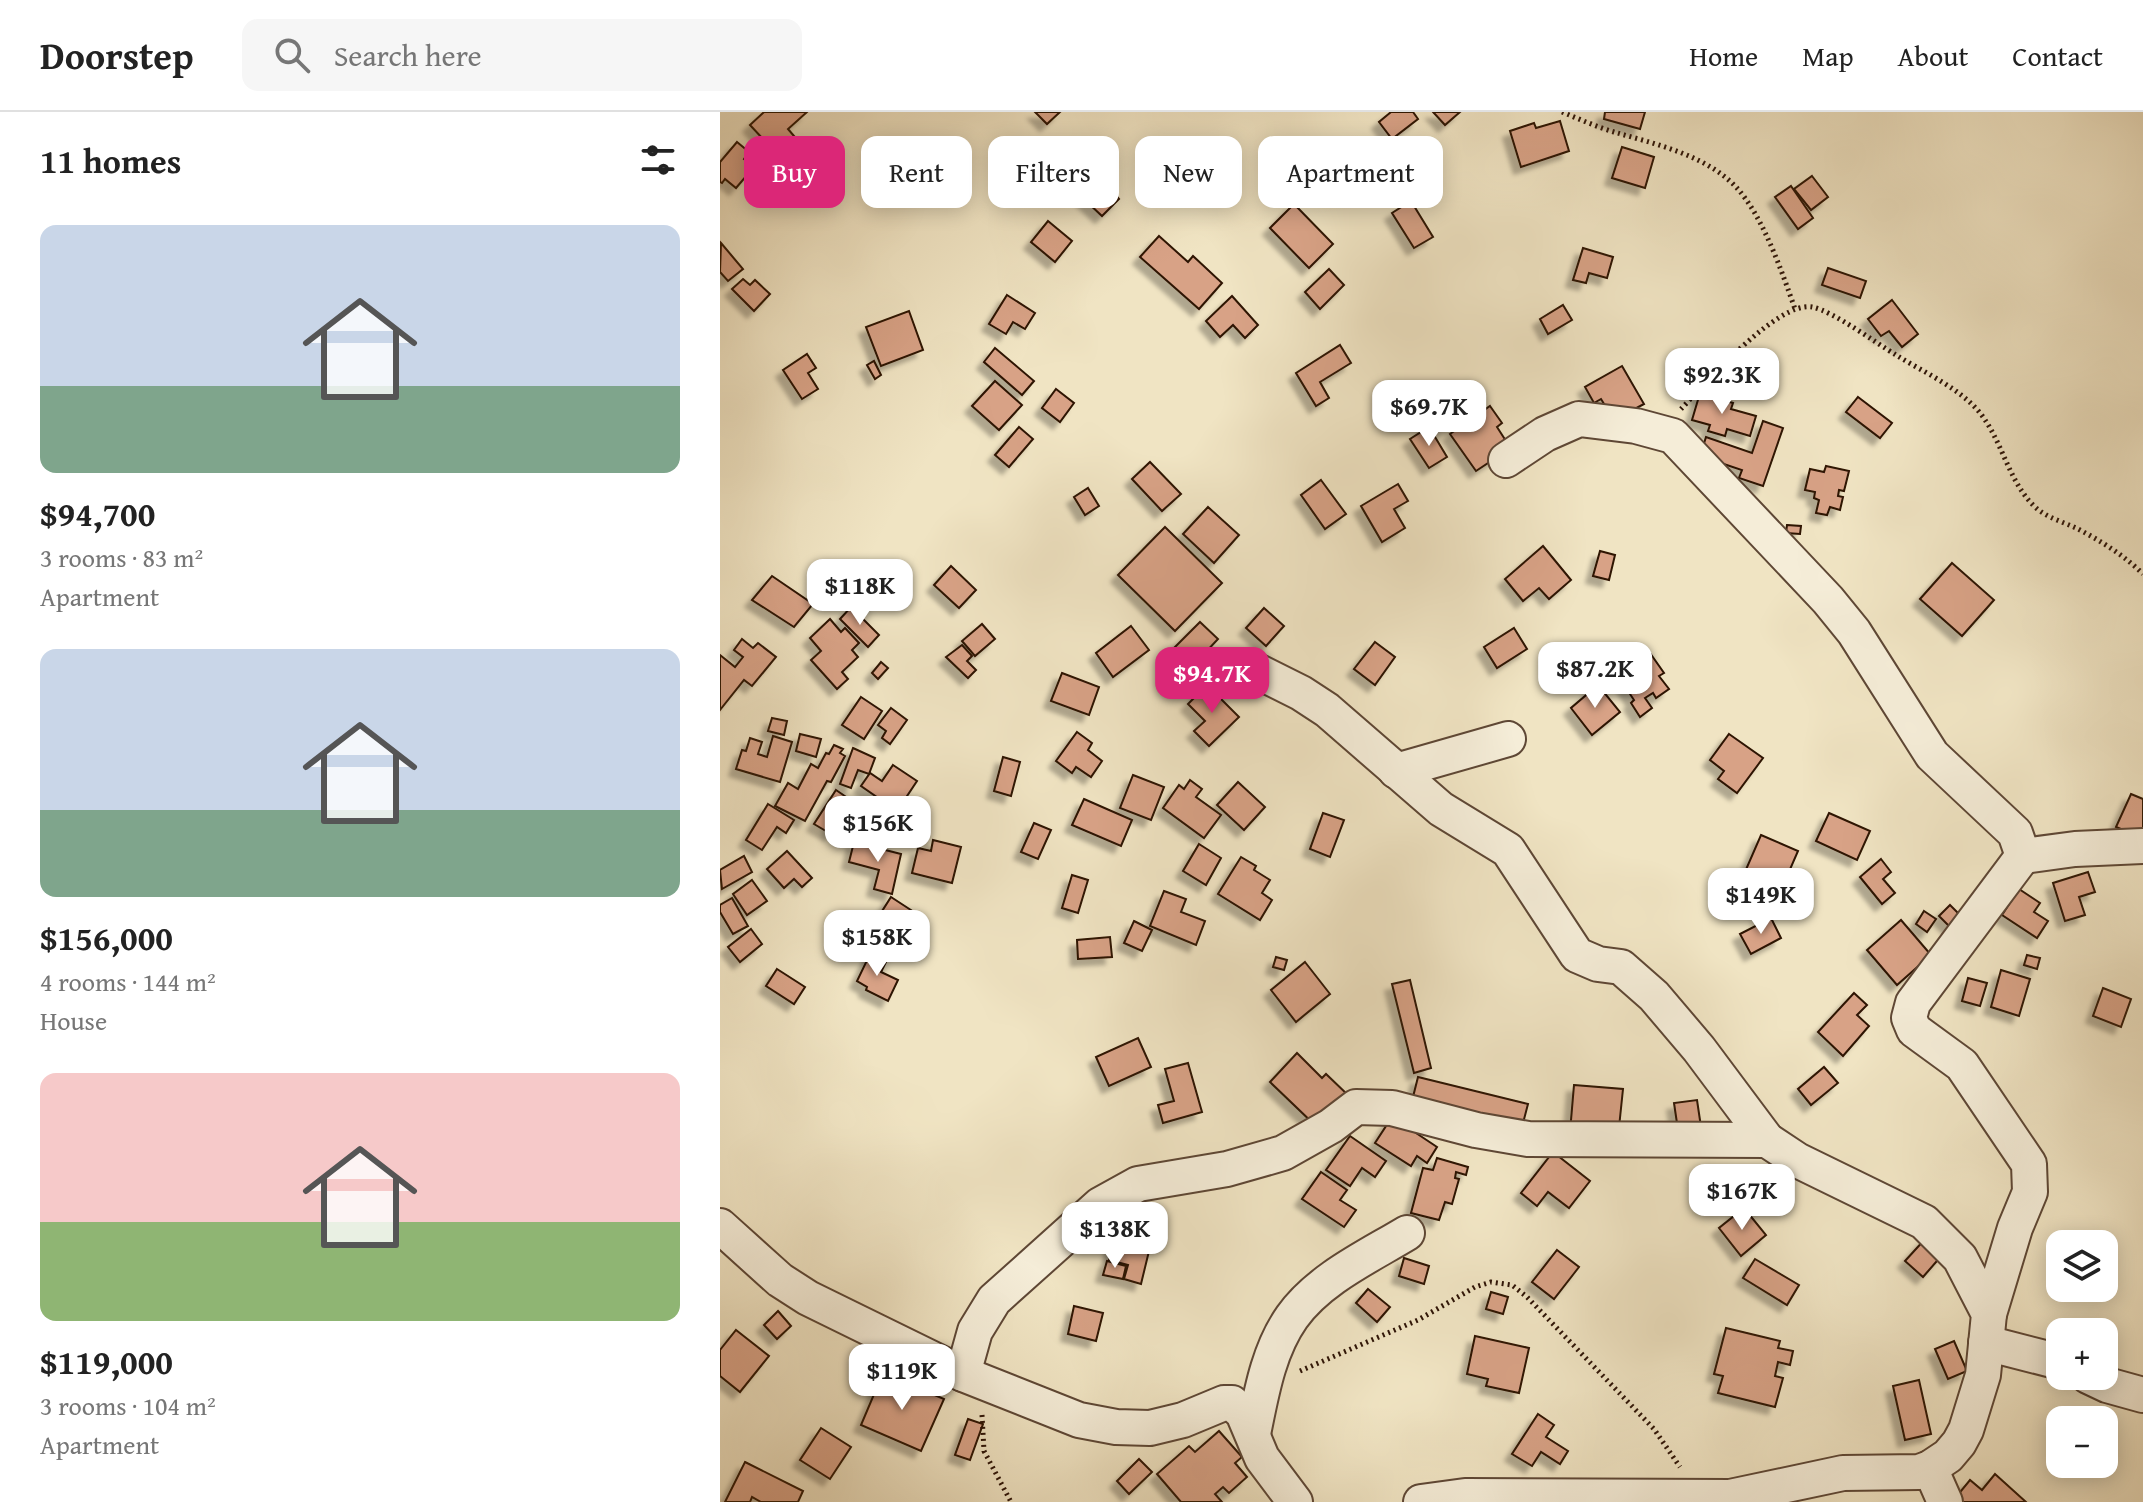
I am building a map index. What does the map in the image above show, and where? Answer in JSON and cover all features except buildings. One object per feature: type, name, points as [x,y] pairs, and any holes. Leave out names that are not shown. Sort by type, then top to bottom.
[{"type":"street","points":[[1506,460],[1545,434],[1574,420],[1673,436],[1828,600],[1854,632],[1932,755],[2015,833],[2023,856]]},
{"type":"street","points":[[1251,668],[1327,710],[1441,809],[1508,850],[1577,955],[1598,964],[1621,967],[1654,996],[1699,1049],[1767,1140],[1797,1160],[1924,1222],[1960,1258],[1988,1329],[2046,1356]]},
{"type":"street","points":[[1396,771],[1508,739]]},
{"type":"street","points":[[1421,1502],[1465,1496],[1746,1495],[1843,1473],[1919,1472],[1948,1456],[1966,1430],[1983,1375],[1988,1329],[2015,1228],[2030,1192],[2029,1164],[1962,1065],[1914,1030],[1909,1018],[1913,1003],[2023,856],[2075,849],[2143,846]]},
{"type":"street","points":[[963,1374],[975,1331],[994,1300],[1100,1205],[1138,1184],[1227,1169],[1283,1153],[1331,1126],[1356,1107],[1392,1108],[1476,1130],[1528,1139],[1767,1140]]},
{"type":"street","points":[[720,1226],[799,1293],[963,1374],[1079,1420],[1116,1427],[1150,1428],[1229,1402],[1243,1413],[1262,1458],[1295,1502]]},
{"type":"street","points":[[1253,1434],[1262,1391],[1276,1348],[1293,1316],[1329,1283],[1407,1233]]},
{"type":"street","points":[[2118,1388],[2143,1395]]},
{"type":"street","points":[[1930,1468],[1945,1502]]},
{"type":"path","points":[[1562,112],[1613,132],[1648,140],[1707,166],[1727,179],[1743,196],[1766,236],[1795,309]]},
{"type":"path","points":[[1659,432],[1741,348],[1786,312],[1813,307],[1966,398],[1983,417],[2011,474],[2035,507],[2119,554],[2143,574]]},
{"type":"path","points":[[1262,1391],[1314,1364],[1418,1320],[1475,1287],[1491,1282],[1506,1283],[1527,1297],[1654,1429],[1676,1460],[1694,1497]]},
{"type":"path","points":[[963,1374],[984,1420],[984,1451],[1011,1502]]}]
